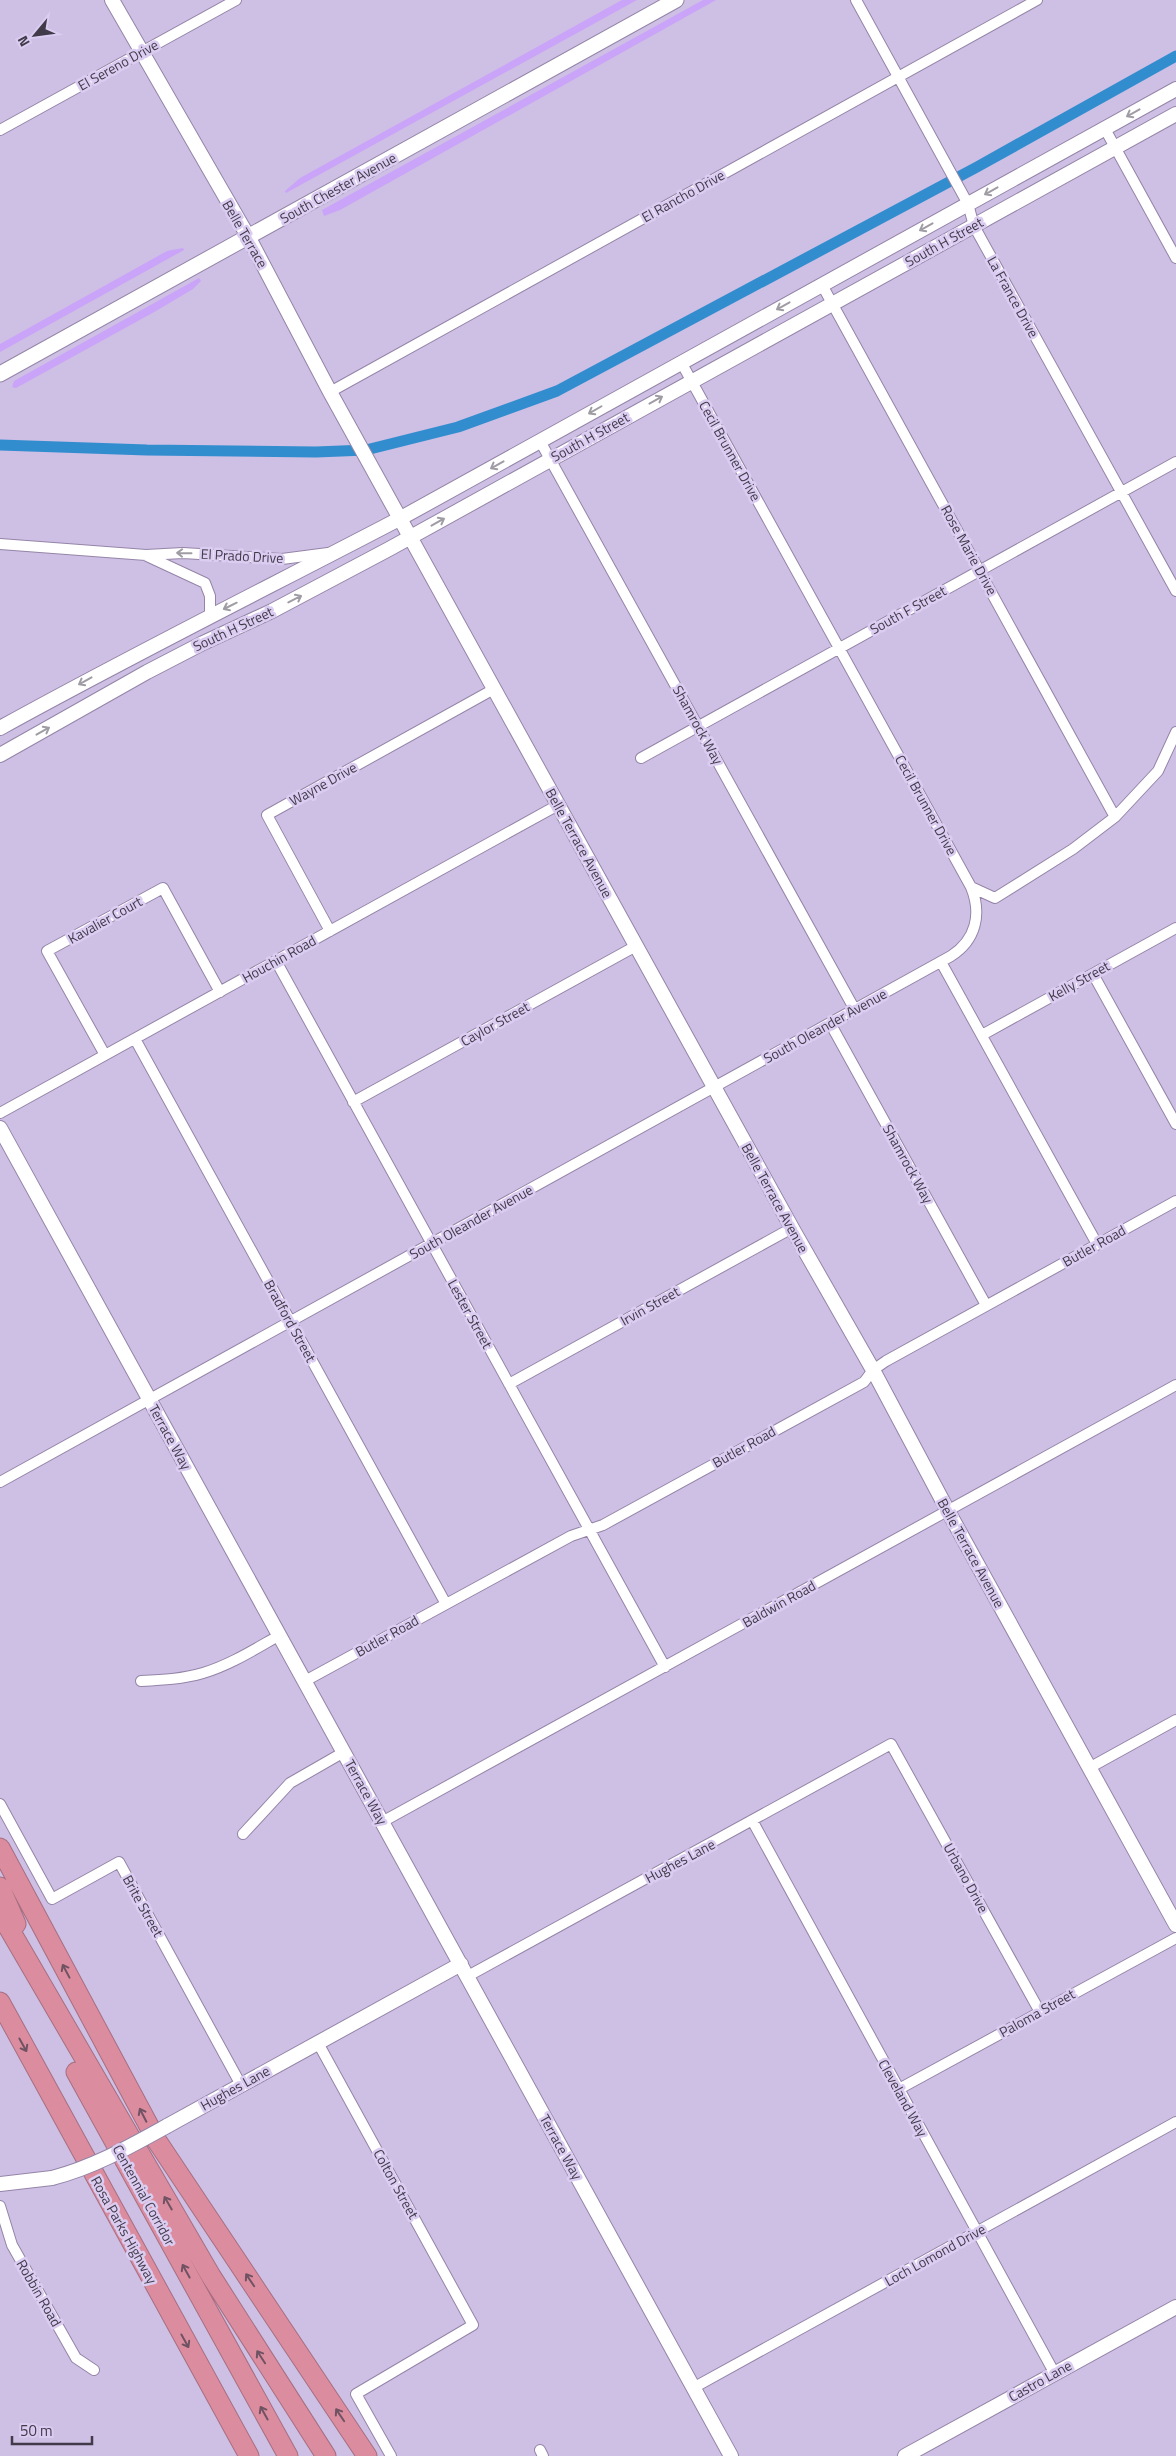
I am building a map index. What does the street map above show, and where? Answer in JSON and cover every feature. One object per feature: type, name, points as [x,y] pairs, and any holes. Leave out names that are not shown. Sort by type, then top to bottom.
[{"type":"highway","points":[[0,1848],[157,2141],[367,2456]]},
{"type":"highway","points":[[0,1888],[32,1960],[34,1972]]},
{"type":"highway","points":[[0,1913],[211,2276],[326,2456]]},
{"type":"highway","name":"Centennial Corridor","points":[[0,1933],[288,2456]]},
{"type":"highway","name":"Rosa Parks Highway","points":[[0,2002],[249,2456]]},
{"type":"main road","name":"South Chester Avenue","points":[[0,374],[676,0]]},
{"type":"street","name":"Belle Terrace","points":[[112,0],[248,238],[374,471]]},
{"type":"street","name":"El Sereno Drive","points":[[0,130],[236,0]]},
{"type":"street","name":"La France Drive","points":[[856,0],[960,187],[968,204],[974,226],[1176,591]]},
{"type":"street","name":"El Rancho Drive","points":[[330,392],[1037,0]]},
{"type":"street","name":"South H Street","points":[[0,728],[122,661],[401,518],[1176,89]]},
{"type":"street","name":"South H Street","points":[[0,755],[147,672],[321,586],[411,537],[832,302],[1176,114]]},
{"type":"street","points":[[1104,129],[1176,258]]},
{"type":"street","name":"Rose Marie Drive","points":[[822,285],[1116,817]]},
{"type":"street","name":"Cecil Brunner Drive","points":[[680,362],[971,887],[977,907],[974,931],[958,951],[941,962]]},
{"type":"street","name":"Shamrock Way","points":[[540,441],[855,1010]]},
{"type":"street","name":"South F Street","points":[[641,758],[1176,462]]},
{"type":"street","name":"Belle Terrace Avenue","points":[[374,471],[792,1228],[873,1370],[948,1511],[1176,1925]]},
{"type":"street","name":"El Prado Drive","points":[[0,544],[146,555],[183,553],[282,559],[337,551]]},
{"type":"street","name":"El Prado Drive","points":[[146,555],[205,583],[210,596],[210,616]]},
{"type":"street","name":"Wayne Drive","points":[[330,931],[267,815],[494,689]]},
{"type":"street","points":[[971,887],[996,898],[1073,849],[1116,817],[1158,771],[1176,732]]},
{"type":"street","name":"Houchin Road","points":[[0,1113],[558,805]]},
{"type":"street","name":"Kavalier Court","points":[[105,1055],[47,951],[163,888],[220,992]]},
{"type":"street","name":"Kelly Street","points":[[982,1035],[1176,928]]},
{"type":"street","name":"Caylor Street","points":[[354,1102],[636,946]]},
{"type":"street","name":"Lester Street","points":[[276,961],[665,1667]]},
{"type":"street","points":[[941,962],[1097,1244]]},
{"type":"street","name":"South Oleander Avenue","points":[[0,1482],[941,962]]},
{"type":"street","points":[[1093,974],[1176,1124]]},
{"type":"street","name":"Shamrock Way","points":[[830,1023],[986,1305]]},
{"type":"street","name":"Bradford Street","points":[[134,1039],[446,1604]]},
{"type":"street","name":"Terrace Way","points":[[0,1128],[731,2456]]},
{"type":"street","name":"Butler Road","points":[[305,1681],[571,1536],[603,1525],[864,1382],[873,1370],[886,1361],[1176,1201]]},
{"type":"street","name":"Irvin Street","points":[[509,1384],[792,1228]]},
{"type":"street","name":"Baldwin Road","points":[[382,1822],[1176,1385]]},
{"type":"street","points":[[141,1681],[183,1678],[202,1673],[223,1666],[280,1635]]},
{"type":"street","points":[[1089,1768],[1176,1720]]},
{"type":"street","name":"Hughes Lane","points":[[468,1976],[753,1822],[891,1744]]},
{"type":"street","name":"Urbano Drive","points":[[891,1744],[1040,2012]]},
{"type":"street","points":[[243,1834],[290,1783],[344,1752]]},
{"type":"street","name":"Brite Street","points":[[0,1804],[52,1899],[119,1862],[241,2085]]},
{"type":"street","name":"Cleveland Way","points":[[753,1822],[1054,2374]]},
{"type":"street","name":"Paloma Street","points":[[899,2089],[1176,1938]]},
{"type":"street","name":"Hughes Lane","points":[[0,2184],[52,2178],[78,2171],[108,2158],[461,1964]]},
{"type":"street","name":"Colton Street","points":[[318,2043],[473,2325],[356,2394],[392,2456]]},
{"type":"street","name":"Loch Lomond Drive","points":[[694,2388],[1176,2122]]},
{"type":"street","name":"Robbin Road","points":[[0,2206],[12,2245],[76,2358],[94,2370]]},
{"type":"street","name":"Castro Lane","points":[[905,2456],[1176,2307]]},
{"type":"shaded area","points":[[622,0],[637,0],[286,193],[285,191],[300,178]]},
{"type":"shaded area","points":[[703,0],[716,0],[340,210],[324,216],[322,210]]},
{"type":"shaded area","points":[[183,248],[184,250],[0,352],[0,344],[167,251]]},
{"type":"shaded area","points":[[199,278],[201,281],[193,289],[156,311],[16,388],[12,387],[14,381]]},
{"type":"waterway","points":[[0,445],[147,450],[316,452],[366,450],[458,427],[557,391],[977,167],[1176,56]]}]
